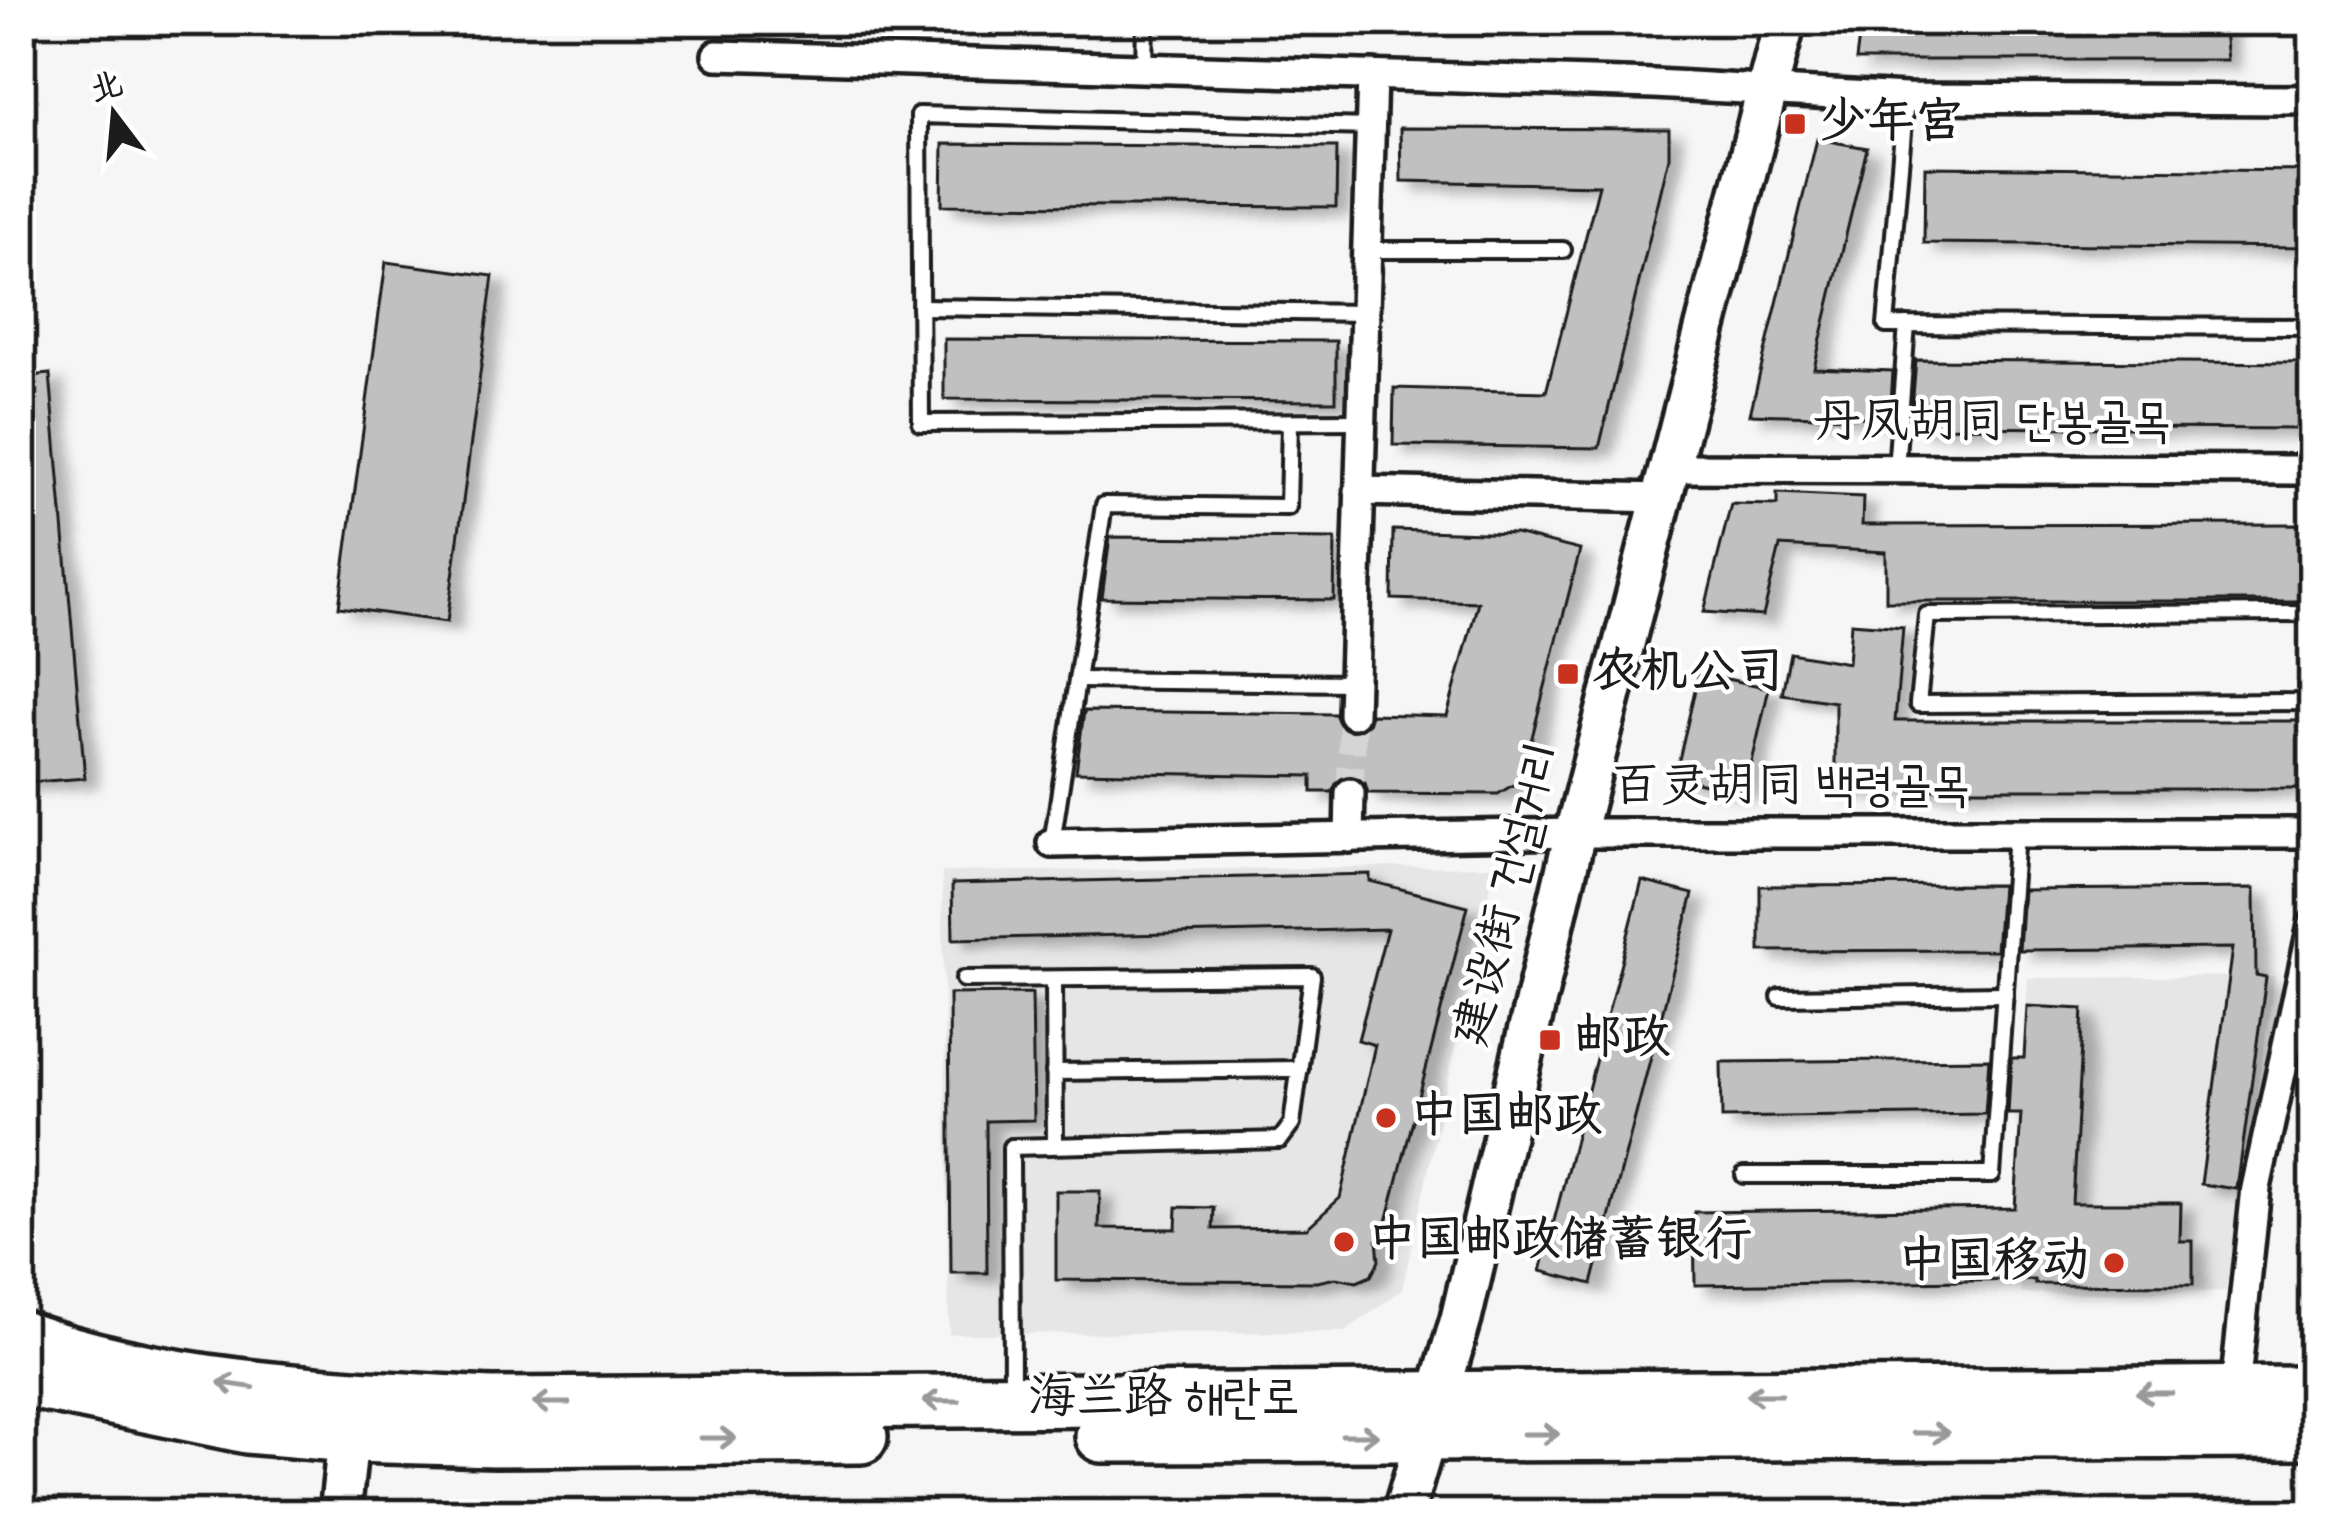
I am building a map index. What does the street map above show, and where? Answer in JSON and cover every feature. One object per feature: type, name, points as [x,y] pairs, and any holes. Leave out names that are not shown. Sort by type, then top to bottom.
[{"type":"highway","name":"海兰路 해란로","points":[[21,1337],[131,1370],[351,1416],[519,1440],[1430,1416],[2233,1412],[2313,1392]]},
{"type":"highway","name":"海兰路 해란로","points":[[21,1379],[247,1427],[492,1404],[1430,1416]]},
{"type":"highway","name":"海兰路 해란로","points":[[2233,1412],[2313,1432]]},
{"type":"street","name":"建设街 건설거리","points":[[1403,1514],[1461,1319],[1575,833],[1785,21]]},
{"type":"street","points":[[717,55],[1654,84],[1906,98],[2313,100]]},
{"type":"street","points":[[1353,714],[1372,75]]},
{"type":"street","name":"丹凤胡同 단봉골목","points":[[1359,491],[1666,483],[1896,469],[2313,470]]},
{"type":"street","points":[[1348,838],[1350,793]]},
{"type":"street","name":"百灵胡同 백령골목","points":[[1052,843],[1575,833],[2313,833]]},
{"type":"street","points":[[2233,1412],[2257,1188],[2313,925]]},
{"type":"street","points":[[336,1510],[351,1416]]},
{"type":"lane","points":[[1144,68],[1145,21]]},
{"type":"lane","points":[[1906,98],[1886,325],[2313,326]]},
{"type":"lane","points":[[1361,422],[921,423],[920,115],[1370,127]]},
{"type":"lane","points":[[1367,250],[1563,250]]},
{"type":"lane","points":[[920,307],[1365,314]]},
{"type":"lane","points":[[1896,469],[1907,325]]},
{"type":"lane","points":[[1052,843],[1104,505],[1288,507],[1291,422]]},
{"type":"lane","points":[[2313,614],[1927,615],[1918,704],[2313,703]]},
{"type":"lane","points":[[1077,680],[1353,683]]},
{"type":"lane","points":[[1744,1175],[1993,1174],[2016,833]]},
{"type":"lane","points":[[964,980],[1312,976],[1292,1124],[1280,1139],[1011,1147],[1012,1409]]},
{"type":"lane","points":[[1054,979],[1055,1145]]},
{"type":"lane","points":[[1780,998],[2005,994]]},
{"type":"lane","points":[[1054,1072],[1300,1069]]},
{"type":"shaded area","points":[[1495,866],[1402,1290],[1345,1332],[949,1334],[942,872]]},
{"type":"shaded area","points":[[2275,976],[2226,1291],[2021,1294],[2017,1187],[2028,978]]},
{"type":"building","points":[[1861,21],[2224,21],[2228,60],[1856,60]]},
{"type":"building","points":[[1400,128],[1669,129],[1669,157],[1599,448],[1393,445],[1394,388],[1546,392],[1599,185],[1401,181]]},
{"type":"building","points":[[1817,139],[1867,148],[1814,368],[1892,371],[1889,418],[1750,414]]},
{"type":"building","points":[[943,144],[1337,147],[1336,207],[942,205]]},
{"type":"building","points":[[1925,167],[2313,171],[2313,247],[1924,243]]},
{"type":"building","points":[[386,262],[493,276],[447,622],[339,607]]},
{"type":"building","points":[[944,339],[1336,341],[1336,401],[944,399]]},
{"type":"building","points":[[1916,360],[2313,363],[2313,429],[1914,427]]},
{"type":"building","points":[[50,374],[85,778],[21,783],[21,377]]},
{"type":"building","points":[[1777,493],[1863,497],[1862,525],[2313,524],[2313,601],[1886,601],[1886,552],[1780,546],[1763,616],[1704,612],[1731,504],[1777,505]]},
{"type":"building","points":[[1393,530],[1515,534],[1580,550],[1521,780],[1498,794],[1368,793],[1365,783],[1352,775],[1340,778],[1332,792],[1312,792],[1312,776],[1076,772],[1084,711],[1335,714],[1343,729],[1354,732],[1368,724],[1371,714],[1447,716],[1478,602],[1392,599]]},
{"type":"building","points":[[1110,537],[1335,539],[1334,600],[1102,598]]},
{"type":"building","points":[[1851,623],[1903,627],[1895,721],[2313,721],[2313,789],[1835,789],[1835,702],[1782,694],[1790,653],[1848,663]]},
{"type":"building","points":[[1699,673],[1769,688],[1745,793],[1675,777]]},
{"type":"building","name":"中国邮政","points":[[1370,874],[1370,881],[1468,906],[1384,1233],[1377,1240],[1379,1261],[1371,1276],[1357,1282],[1336,1278],[1317,1282],[1056,1280],[1056,1191],[1100,1191],[1099,1228],[1176,1229],[1177,1207],[1214,1208],[1213,1229],[1307,1228],[1340,1198],[1375,1045],[1358,1040],[1387,929],[953,939],[952,884]]},
{"type":"building","points":[[1642,881],[1693,894],[1592,1284],[1541,1271]]},
{"type":"building","points":[[2001,885],[1996,950],[1760,951],[1760,886]]},
{"type":"building","points":[[2255,888],[2256,975],[2266,977],[2237,1189],[2201,1184],[2233,948],[2019,950],[2023,890]]},
{"type":"building","points":[[1032,993],[1034,1120],[986,1121],[987,1273],[951,1273],[949,994]]},
{"type":"building","points":[[2027,1006],[2083,1009],[2072,1203],[2181,1203],[2180,1241],[2193,1241],[2193,1285],[2035,1284],[2035,1280],[1695,1285],[1694,1212],[2015,1208],[2021,1114],[2008,1114],[2011,1058],[2024,1058]]},
{"type":"building","points":[[1989,1059],[1985,1114],[1722,1118],[1721,1062]]},
{"type":"tunnel","points":[[1350,793],[1353,714]]},
{"type":"place","name":"少年宫","points":[[1795,124]]},
{"type":"place","name":"农机公司","points":[[1568,674]]},
{"type":"place","name":"邮政","points":[[1550,1040]]},
{"type":"place","name":"中国邮政","points":[[1386,1118]]},
{"type":"place","name":"中国邮政储蓄银行","points":[[1344,1242]]},
{"type":"place","name":"中国移动","points":[[2114,1263]]}]
